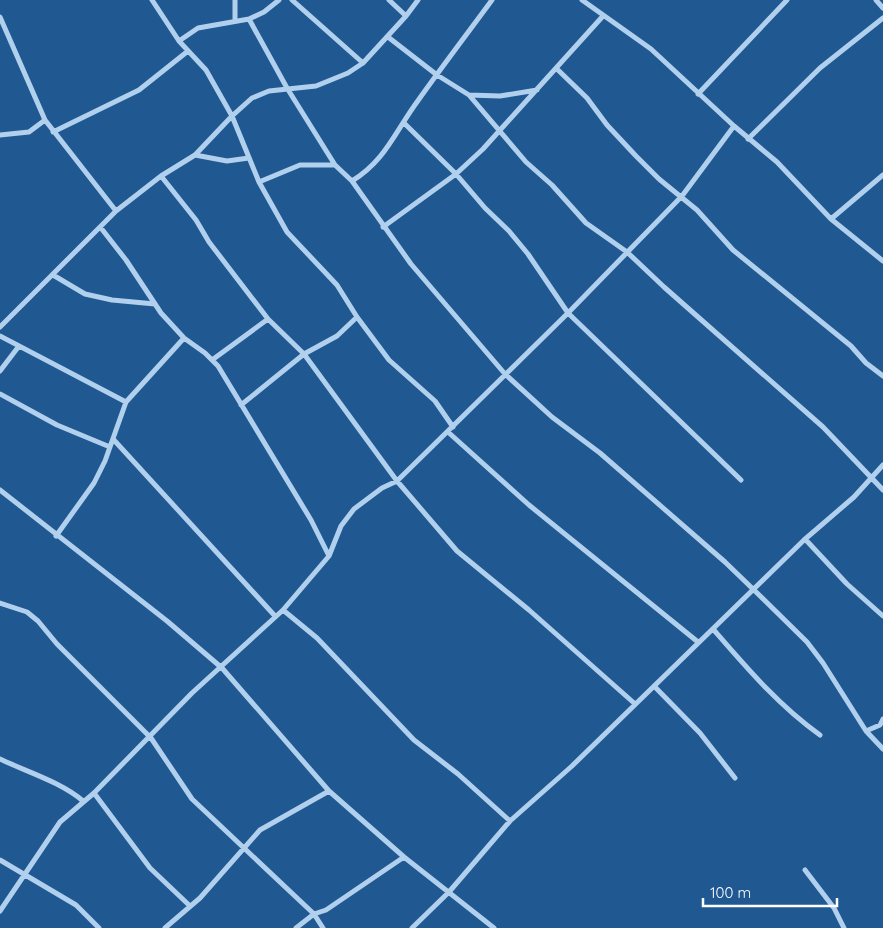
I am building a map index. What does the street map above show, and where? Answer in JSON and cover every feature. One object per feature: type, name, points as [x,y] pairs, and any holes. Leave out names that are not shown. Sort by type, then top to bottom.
[{"type":"street","points":[[152,0],[179,40],[206,70],[232,116],[258,182],[287,232],[329,275],[388,360],[435,401],[453,427]]},
{"type":"street","points":[[235,0],[235,20]]},
{"type":"street","points":[[179,40],[198,28],[248,19],[264,12],[279,0]]},
{"type":"street","points":[[292,0],[363,63]]},
{"type":"street","points":[[389,0],[406,16]]},
{"type":"street","points":[[0,327],[116,211],[161,176],[195,155],[232,116],[260,94],[287,88],[316,86],[333,81],[363,63],[388,37],[418,0]]},
{"type":"street","points":[[352,180],[368,171],[379,159],[437,74],[492,0]]},
{"type":"street","points":[[582,0],[651,49],[748,139],[777,162],[831,219],[883,261]]},
{"type":"street","points":[[698,94],[787,0]]},
{"type":"street","points":[[876,0],[883,8]]},
{"type":"street","points":[[383,227],[456,174],[500,132],[603,16]]},
{"type":"street","points":[[0,18],[45,120],[116,211]]},
{"type":"street","points":[[748,139],[820,68],[883,18]]},
{"type":"street","points":[[248,19],[287,88],[335,165],[352,180],[383,227],[411,264],[505,374],[552,417],[600,453],[725,562],[754,590],[812,649],[866,731],[883,749]]},
{"type":"street","points":[[388,37],[468,95],[526,162],[552,185],[586,223],[627,252],[664,288],[823,427],[883,490]]},
{"type":"street","points":[[54,132],[139,90],[188,51]]},
{"type":"street","points":[[557,69],[586,98],[607,125],[659,179],[682,196],[733,250],[763,273],[784,294],[845,341],[883,376]]},
{"type":"street","points":[[468,95],[500,96],[538,90]]},
{"type":"street","points":[[0,135],[29,132],[45,120]]},
{"type":"street","points":[[404,123],[456,174],[528,254],[568,313],[741,480]]},
{"type":"street","points":[[0,911],[60,822],[94,793],[151,738],[192,693],[222,668],[283,610],[328,556],[341,526],[354,509],[382,488],[396,481],[568,313],[682,196],[734,126]]},
{"type":"street","points":[[195,155],[226,161],[249,158]]},
{"type":"street","points":[[258,182],[306,164],[335,165]]},
{"type":"street","points":[[831,219],[883,175]]},
{"type":"street","points":[[161,176],[196,220],[209,242],[268,319],[304,354],[396,481],[457,551],[529,610],[634,703]]},
{"type":"street","points":[[101,228],[126,260],[155,304],[184,338],[212,360],[311,520],[328,556]]},
{"type":"street","points":[[53,275],[85,294],[112,300],[155,304]]},
{"type":"street","points":[[241,405],[304,354],[337,336],[357,317]]},
{"type":"street","points":[[212,360],[268,319]]},
{"type":"street","points":[[0,336],[126,402]]},
{"type":"street","points":[[56,536],[94,483],[110,447],[126,402],[184,338]]},
{"type":"street","points":[[0,370],[19,346]]},
{"type":"street","points":[[0,394],[57,425],[110,447]]},
{"type":"street","points":[[448,432],[529,505],[698,642]]},
{"type":"street","points":[[113,439],[276,616]]},
{"type":"street","points":[[412,928],[448,892],[510,822],[572,766],[634,703],[654,686],[805,539],[854,497],[871,476],[883,465]]},
{"type":"street","points":[[0,490],[56,536],[166,620],[222,668],[329,791],[404,857],[494,928]]},
{"type":"street","points":[[805,539],[847,584],[883,616]]},
{"type":"street","points":[[0,603],[27,612],[38,621],[57,644],[151,738],[192,799],[314,914],[323,928]]},
{"type":"street","points":[[283,610],[317,638],[414,740],[458,774],[510,822]]},
{"type":"street","points":[[713,629],[749,670],[797,719],[820,735]]},
{"type":"street","points":[[654,686],[700,734],[735,778]]},
{"type":"street","points":[[866,731],[880,725],[883,719]]},
{"type":"street","points":[[0,759],[42,779],[62,786],[83,801]]},
{"type":"street","points":[[165,928],[222,874],[260,830],[329,791]]},
{"type":"street","points":[[94,793],[150,868],[190,906]]},
{"type":"street","points":[[296,928],[314,914],[326,910],[404,857]]},
{"type":"street","points":[[0,860],[76,905],[99,928]]},
{"type":"street","points":[[805,870],[834,908],[844,928]]}]
